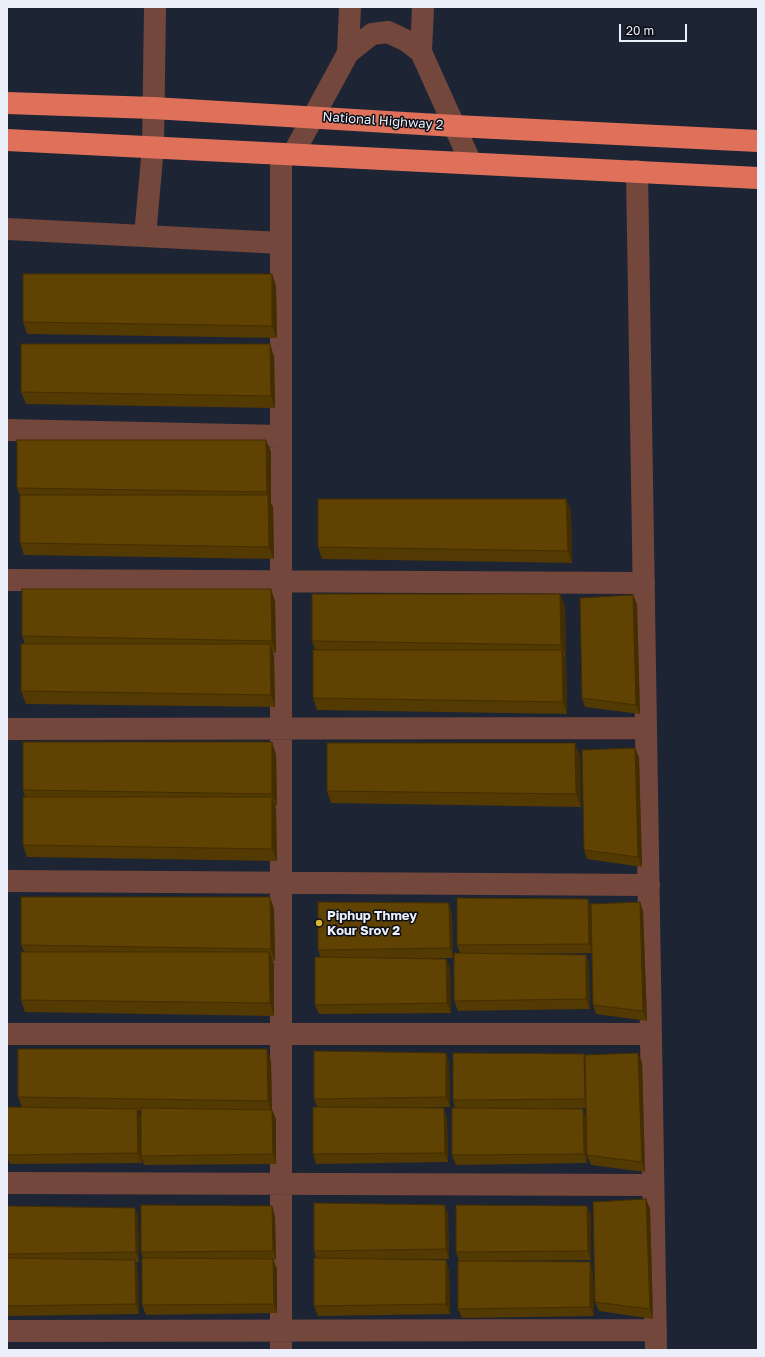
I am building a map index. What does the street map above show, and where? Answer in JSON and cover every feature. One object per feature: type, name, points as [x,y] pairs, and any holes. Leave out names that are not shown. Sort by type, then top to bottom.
[{"type":"highway","name":"National Highway 2","points":[[7,103],[153,108],[455,126],[758,141]]},
{"type":"highway","points":[[7,140],[758,178]]},
{"type":"street","points":[[145,236],[153,147],[155,7]]},
{"type":"street","points":[[348,52],[350,7]]},
{"type":"street","points":[[421,52],[423,7]]},
{"type":"street","points":[[281,1341],[281,243],[287,154],[313,117],[348,52],[372,34],[388,32],[407,41],[421,52],[471,163]]},
{"type":"street","points":[[7,1331],[281,1341],[656,1340],[638,171]]},
{"type":"street","points":[[7,229],[281,243]]},
{"type":"street","points":[[7,430],[281,436]]},
{"type":"street","points":[[7,580],[644,582]]},
{"type":"street","points":[[7,729],[646,728]]},
{"type":"street","points":[[7,881],[649,886]]},
{"type":"street","points":[[7,1034],[651,1034]]},
{"type":"street","points":[[7,1184],[654,1185]]},
{"type":"building","points":[[23,274],[272,274],[272,326],[23,322]]},
{"type":"building","points":[[21,344],[270,344],[271,396],[21,392]]},
{"type":"building","points":[[17,440],[266,440],[267,492],[17,488]]},
{"type":"building","points":[[20,495],[268,495],[269,547],[20,543]]},
{"type":"building","points":[[318,499],[566,499],[568,551],[318,547]]},
{"type":"building","points":[[22,589],[271,589],[272,641],[22,636]]},
{"type":"building","points":[[312,594],[560,594],[561,645],[312,641]]},
{"type":"building","points":[[633,595],[636,705],[582,698],[580,598]]},
{"type":"building","points":[[21,644],[270,644],[271,695],[21,691]]},
{"type":"building","points":[[313,650],[562,650],[563,702],[313,698]]},
{"type":"building","points":[[23,742],[272,742],[272,794],[23,790]]},
{"type":"building","points":[[327,743],[575,743],[576,794],[327,791]]},
{"type":"building","points":[[635,748],[638,857],[584,850],[582,750]]},
{"type":"building","points":[[23,797],[272,797],[272,849],[23,845]]},
{"type":"building","points":[[21,897],[270,897],[271,949],[21,945]]},
{"type":"building","points":[[457,898],[588,899],[589,944],[457,945]]},
{"type":"building","points":[[318,902],[449,903],[450,948],[318,950]]},
{"type":"building","points":[[640,902],[643,1011],[593,1005],[591,904]]},
{"type":"building","points":[[21,952],[269,952],[270,1003],[21,1000]]},
{"type":"building","points":[[454,953],[586,955],[586,999],[454,1001]]},
{"type":"building","points":[[315,957],[446,959],[447,1003],[315,1005]]},
{"type":"building","points":[[18,1049],[267,1049],[268,1101],[18,1097]]},
{"type":"building","points":[[314,1051],[446,1053],[446,1097],[314,1099]]},
{"type":"building","points":[[453,1053],[584,1054],[585,1099],[453,1100]]},
{"type":"building","points":[[638,1053],[642,1162],[587,1155],[585,1055]]},
{"type":"building","points":[[7,1107],[137,1109],[138,1153],[7,1155]]},
{"type":"building","points":[[313,1107],[444,1108],[445,1153],[313,1154]]},
{"type":"building","points":[[141,1108],[272,1110],[273,1154],[141,1156]]},
{"type":"building","points":[[452,1108],[583,1109],[584,1154],[452,1155]]},
{"type":"building","points":[[646,1199],[650,1309],[595,1302],[593,1202]]},
{"type":"building","points":[[314,1203],[445,1205],[446,1249],[314,1251]]},
{"type":"building","points":[[141,1205],[272,1206],[273,1251],[141,1252]]},
{"type":"building","points":[[456,1205],[587,1206],[588,1251],[456,1252]]},
{"type":"building","points":[[7,1206],[135,1208],[136,1252],[7,1254]]},
{"type":"building","points":[[7,1258],[135,1260],[136,1304],[7,1306]]},
{"type":"building","points":[[142,1258],[273,1259],[274,1304],[142,1305]]},
{"type":"building","points":[[314,1258],[446,1260],[446,1304],[314,1306]]},
{"type":"building","points":[[458,1261],[590,1262],[590,1307],[458,1309]]},
{"type":"place","name":"Piphup Thmey Kour Srov 2","points":[[319,923]]}]
